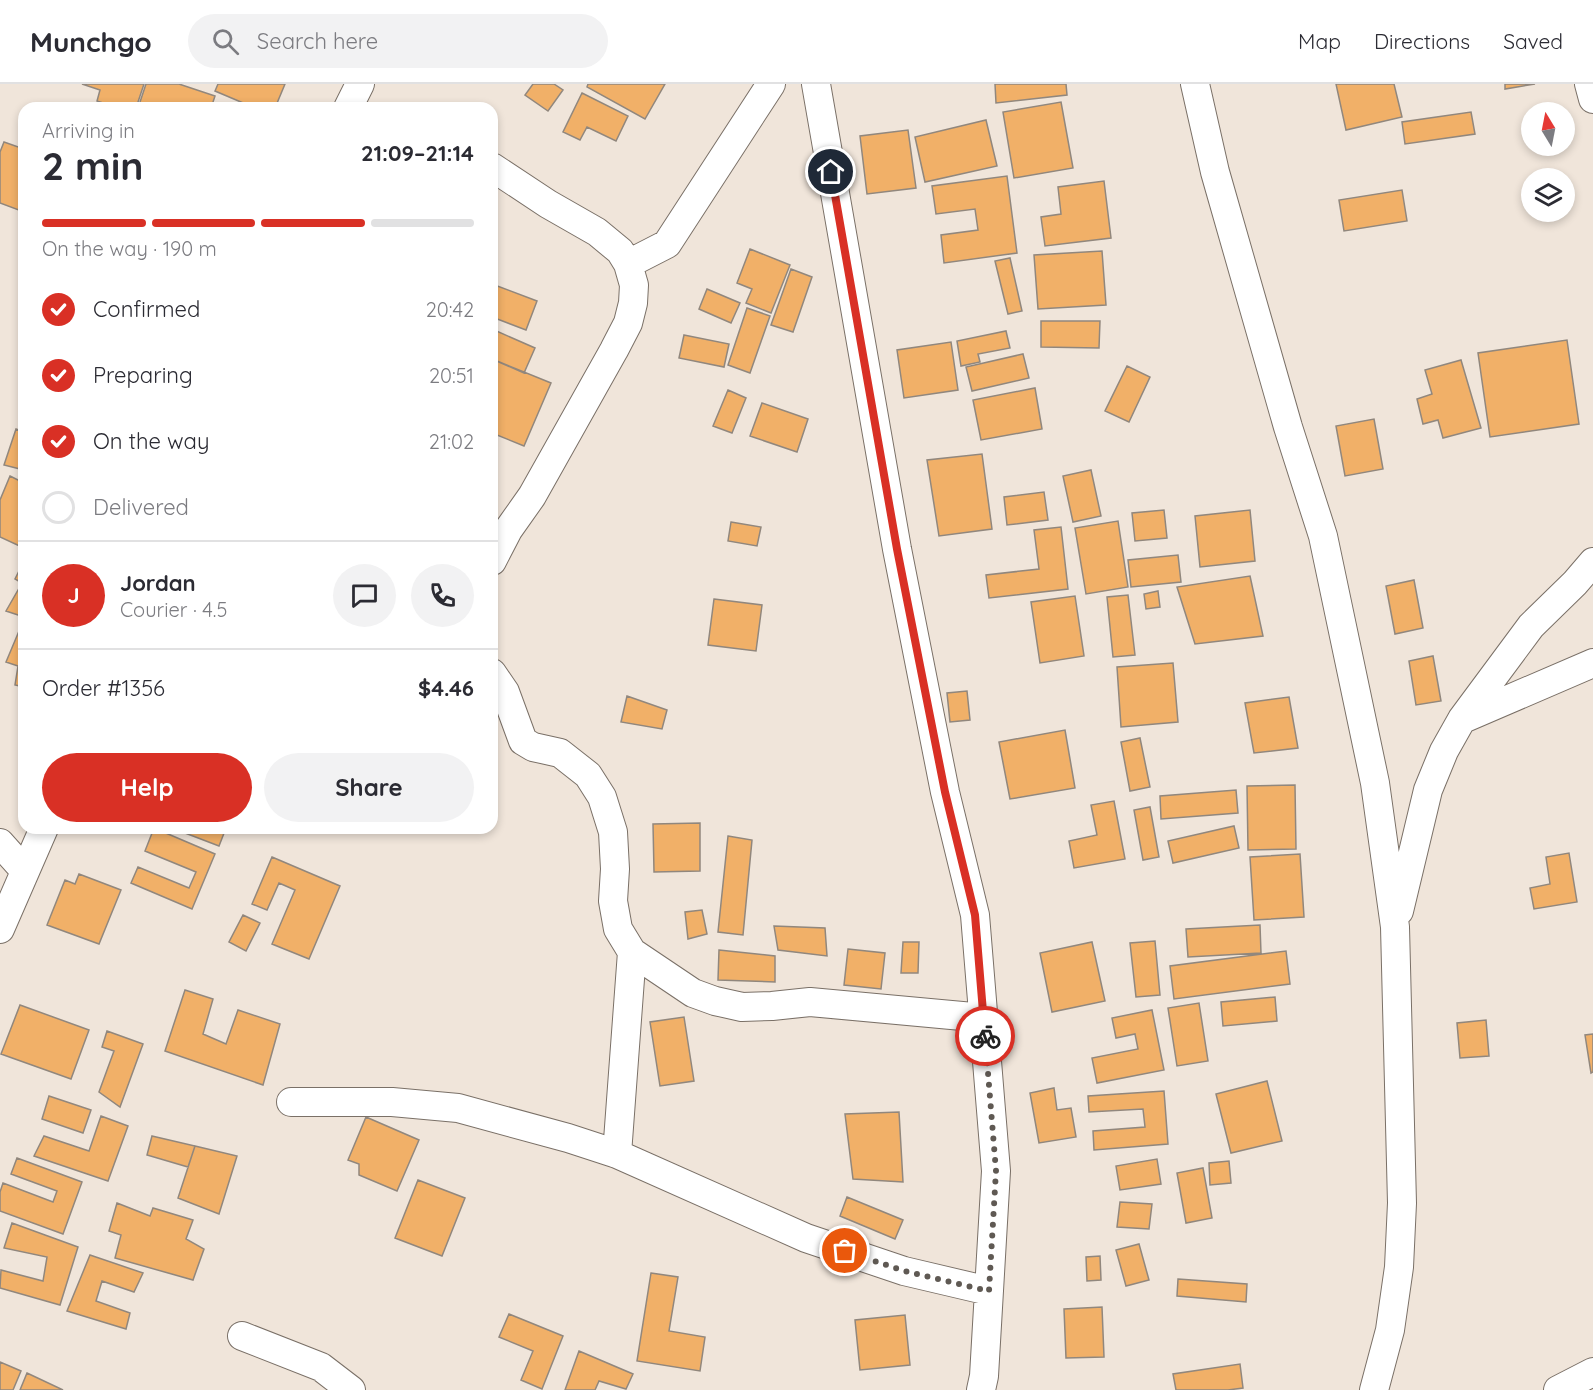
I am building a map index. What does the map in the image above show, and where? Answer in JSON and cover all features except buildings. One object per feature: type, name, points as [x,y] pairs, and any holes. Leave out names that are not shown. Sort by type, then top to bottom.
[{"type":"street","points":[[628,264],[667,244],[771,84]]},
{"type":"street","points":[[816,84],[897,549],[945,792],[975,915],[996,1171],[984,1377],[981,1390]]},
{"type":"street","points":[[1195,84],[1215,172],[1288,427],[1323,536],[1375,783],[1395,927],[1402,1203],[1399,1267],[1390,1330],[1374,1390]]},
{"type":"street","points":[[1589,84],[1593,99]]},
{"type":"street","points":[[498,170],[548,204],[597,232],[620,251],[628,264],[633,285],[633,303],[628,323],[532,496],[508,530],[498,549]]},
{"type":"street","points":[[1395,927],[1428,790],[1444,751],[1462,719],[1531,626],[1593,562]]},
{"type":"street","points":[[1462,719],[1593,663]]},
{"type":"street","points":[[498,682],[505,692],[523,741],[533,747],[560,753],[575,763],[588,775],[602,797],[613,832],[614,913],[618,929],[632,952],[693,993],[715,1001],[742,1006],[810,1002],[984,1018]]},
{"type":"street","points":[[0,930],[41,834]]},
{"type":"street","points":[[0,843],[25,871]]},
{"type":"street","points":[[617,1154],[632,952]]},
{"type":"street","points":[[291,1102],[392,1102],[458,1108],[617,1154],[806,1238],[904,1271],[989,1291]]},
{"type":"street","points":[[242,1336],[321,1367],[351,1390]]},
{"type":"street","points":[[1558,1390],[1593,1372]]},
{"type":"way so far","points":[[845,1251],[904,1271],[989,1291],[996,1171],[985,1036]]},
{"type":"route","points":[[831,172],[897,549],[945,792],[975,915],[985,1036]]}]
